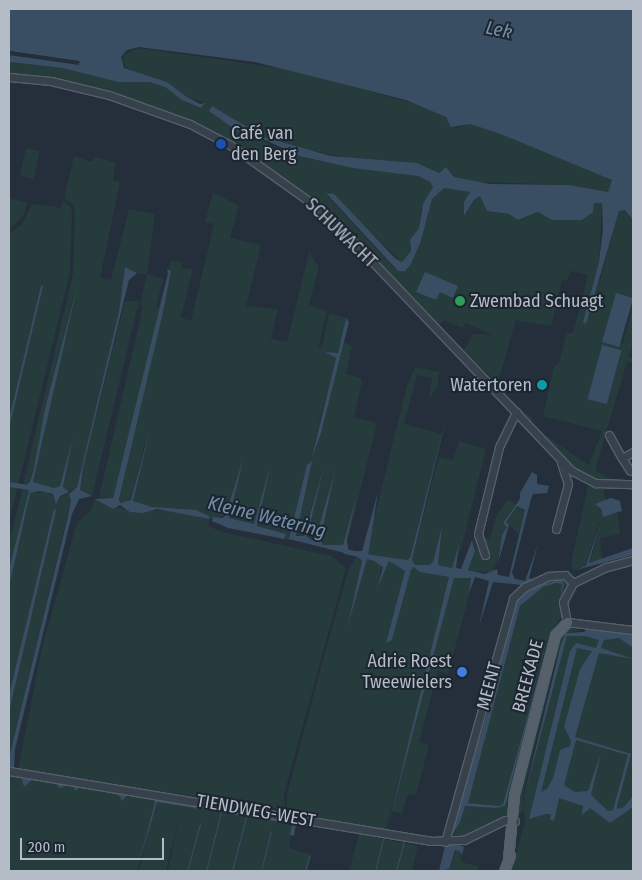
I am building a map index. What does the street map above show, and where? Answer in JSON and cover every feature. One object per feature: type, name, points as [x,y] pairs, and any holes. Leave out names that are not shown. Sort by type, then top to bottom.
[{"type":"main road","name":"BREEKADE","points":[[504,871],[508,859],[516,788],[555,635],[567,622]]},
{"type":"street","name":"SCHUWACHT","points":[[9,77],[51,82],[109,95],[190,124],[230,145],[328,215],[560,460],[588,480],[611,485],[633,484]]},
{"type":"street","points":[[485,555],[478,534],[499,447],[516,412]]},
{"type":"street","points":[[609,436],[630,471]]},
{"type":"street","points":[[622,458],[633,452]]},
{"type":"street","name":"SCHUWACHT","points":[[556,529],[568,484],[560,460]]},
{"type":"street","points":[[633,560],[573,583],[563,602],[567,622],[633,630]]},
{"type":"street","name":"MEENT","points":[[449,842],[513,598],[525,587],[548,576],[565,576],[573,583]]},
{"type":"street","name":"TIENDWEG-WEST","points":[[9,771],[449,842],[479,835],[500,823],[513,822]]},
{"type":"green space","points":[[138,48],[285,69],[420,105],[445,117],[455,128],[470,124],[499,133],[612,180],[608,192],[569,185],[478,182],[454,177],[449,170],[443,169],[439,173],[417,163],[365,161],[289,146],[258,134],[218,109],[211,113],[239,132],[255,135],[273,147],[304,158],[418,176],[430,182],[433,187],[421,210],[419,228],[410,240],[411,251],[402,262],[328,191],[327,195],[396,270],[411,264],[421,241],[432,199],[444,188],[470,192],[464,202],[465,216],[474,200],[480,196],[490,212],[509,214],[520,220],[538,212],[552,220],[582,220],[594,203],[602,203],[599,262],[583,322],[601,277],[619,211],[625,210],[633,220],[633,298],[617,293],[622,346],[633,306],[633,341],[629,357],[633,359],[633,363],[627,362],[595,470],[617,483],[600,481],[575,470],[542,433],[589,465],[602,431],[543,416],[554,366],[559,363],[567,333],[573,333],[588,275],[571,271],[567,280],[562,280],[551,326],[516,320],[498,382],[506,396],[533,419],[530,422],[492,384],[495,381],[465,351],[462,354],[473,334],[492,335],[466,323],[462,328],[444,320],[440,324],[435,322],[333,215],[222,136],[142,104],[9,75],[9,62],[62,68],[118,82],[139,79],[165,87],[182,100],[201,108],[205,103],[187,97],[167,82],[127,69],[122,59],[125,54]],"holes":[[[602,345],[613,378],[606,403],[588,398]]]},
{"type":"green space","points":[[26,148],[40,151],[34,179],[20,176]]},
{"type":"green space","points":[[74,156],[92,162],[94,157],[115,162],[113,180],[120,182],[100,278],[111,280],[129,209],[155,214],[147,274],[139,274],[125,267],[119,311],[77,487],[68,492],[63,487],[69,454],[60,486],[54,488],[33,483],[76,284],[34,468],[30,482],[23,485],[73,274],[75,214],[73,204],[64,199]]},
{"type":"green space","points":[[213,192],[239,206],[230,238],[261,245],[246,306],[278,309],[271,339],[287,342],[309,252],[319,267],[309,305],[327,311],[318,349],[323,343],[329,313],[346,318],[338,353],[326,352],[336,358],[311,455],[344,342],[352,346],[346,374],[361,378],[362,382],[354,417],[377,423],[351,528],[347,540],[357,495],[343,545],[323,545],[320,540],[336,469],[316,537],[312,540],[307,537],[324,463],[303,538],[296,534],[312,462],[307,465],[290,540],[284,539],[286,534],[257,526],[266,481],[254,524],[229,518],[240,469],[226,515],[209,520],[208,526],[222,532],[331,556],[346,568],[284,794],[285,810],[18,770],[42,648],[77,523],[92,509],[95,499],[126,510],[175,511],[206,519],[206,514],[199,512],[139,505],[133,501],[149,426],[131,500],[120,503],[119,499],[162,312],[113,498],[99,497],[143,307],[140,304],[147,274],[163,279],[156,306],[159,307],[171,260],[182,262],[181,268],[193,269],[181,317],[191,321],[214,224],[205,222]]},
{"type":"green space","points":[[9,198],[28,203],[23,216],[9,230]]},
{"type":"green space","points":[[63,201],[71,207],[72,214],[70,272],[9,522],[9,486],[16,485],[9,483],[9,429],[43,286],[9,419],[9,234],[22,224],[32,204],[61,208]]},
{"type":"green space","points":[[125,301],[139,301],[92,496],[80,490],[83,468]]},
{"type":"green space","points":[[415,367],[439,372],[438,386],[429,399],[432,378],[417,375],[404,424],[442,434],[410,558],[407,561],[368,556],[372,527],[407,386]]},
{"type":"green space","points":[[459,441],[486,449],[460,552],[460,547],[452,568],[438,565],[442,529],[433,562],[429,565],[415,565],[412,560],[439,457],[453,460]]},
{"type":"green space","points":[[588,486],[603,489],[606,502],[596,504],[603,514],[618,514],[620,534],[600,538],[602,560],[590,563],[601,520],[598,523],[586,566],[573,570],[571,563]]},
{"type":"green space","points":[[23,487],[30,493],[47,492],[55,498],[69,494],[71,500],[9,758],[9,541]]},
{"type":"green space","points":[[508,499],[516,504],[503,523],[507,527],[493,573],[468,570],[475,551],[473,535],[490,539],[496,516]]},
{"type":"green space","points":[[517,506],[525,512],[519,534],[506,522]]},
{"type":"green space","points":[[356,557],[362,561],[347,626],[368,557],[382,564],[378,587],[389,561],[405,571],[387,643],[392,640],[411,570],[414,567],[419,572],[449,577],[444,609],[385,831],[288,814],[287,806],[287,795],[323,660],[348,571]]},
{"type":"green space","points":[[467,576],[472,580],[470,592],[448,674],[438,671],[419,742],[429,745],[416,795],[408,794],[402,814],[392,811],[453,581],[456,577]]},
{"type":"green space","points":[[559,576],[568,583],[561,600],[562,615],[553,631],[509,813],[468,837],[453,837],[464,806],[495,808],[505,806],[553,622],[503,804],[499,806],[468,803],[520,606],[543,587],[556,583],[562,584],[560,600],[564,581],[558,580],[526,591],[548,578]]},
{"type":"green space","points":[[578,623],[577,631],[566,633],[554,667],[523,793],[523,805],[545,710],[567,636],[593,633],[633,640],[633,871],[511,871],[525,822],[524,811],[517,814],[518,796],[556,641],[566,626]]},
{"type":"green space","points":[[17,775],[292,824],[289,848],[312,855],[307,871],[168,871],[179,819],[166,871],[139,871],[151,821],[137,871],[9,871],[9,776]]},
{"type":"green space","points":[[359,834],[418,846],[412,871],[349,871]]},
{"type":"green space","points":[[456,850],[461,851],[461,862],[478,866],[477,871],[445,871],[449,869]]},
{"type":"water","name":"Lek","points":[[9,9],[633,9],[633,220],[625,210],[619,211],[586,324],[583,322],[599,262],[603,229],[602,203],[594,203],[593,212],[582,220],[552,220],[538,212],[518,220],[509,214],[487,211],[480,196],[474,200],[464,216],[464,202],[470,192],[444,188],[432,199],[421,241],[411,264],[405,271],[398,271],[326,193],[334,194],[395,258],[402,262],[411,251],[410,240],[419,228],[423,204],[433,187],[430,182],[418,176],[353,168],[299,156],[255,135],[237,131],[209,111],[212,106],[264,137],[331,156],[417,163],[439,173],[446,167],[454,177],[490,184],[569,185],[608,192],[612,180],[498,133],[470,124],[451,127],[446,117],[406,100],[255,62],[139,47],[127,50],[121,57],[124,68],[167,82],[187,97],[200,104],[205,103],[201,108],[182,100],[165,87],[149,82],[118,82],[62,68],[9,62],[9,55],[79,65],[79,61],[9,51]]},
{"type":"water","points":[[125,267],[137,273],[129,280],[83,468],[80,490],[92,496],[79,499],[72,514],[15,749],[14,769],[9,769],[9,758],[68,516],[71,500],[69,494],[77,487],[119,311]]},
{"type":"water","points":[[167,269],[171,271],[163,312],[119,499],[120,503],[131,500],[151,425],[133,501],[152,507],[196,510],[209,516],[209,519],[157,509],[143,513],[130,512],[120,505],[113,509],[95,499],[113,498],[168,274]]},
{"type":"water","points":[[425,272],[458,286],[453,298],[440,292],[436,300],[416,292]]},
{"type":"water","points":[[78,283],[33,482],[54,488],[60,486],[73,437],[63,487],[69,492],[60,496],[56,504],[53,494],[40,491],[30,493],[9,587],[9,569],[29,491],[23,487],[30,482],[34,468],[45,409]]},
{"type":"water","points":[[41,286],[43,286],[9,429],[9,419]]},
{"type":"water","points":[[616,293],[633,298],[619,347],[602,342]]},
{"type":"water","points":[[346,318],[349,322],[321,433],[312,457],[336,358],[325,352],[338,353]]},
{"type":"water","points":[[602,345],[621,350],[607,404],[588,399]]},
{"type":"water","points":[[448,411],[412,560],[415,565],[429,565],[433,562],[442,527],[438,565],[452,568],[459,545],[456,568],[461,569],[472,540],[475,551],[468,570],[485,574],[497,569],[498,575],[509,577],[525,510],[517,506],[506,522],[509,525],[498,563],[502,535],[507,527],[503,523],[520,499],[520,493],[532,472],[537,475],[537,484],[549,486],[547,493],[533,494],[512,573],[515,579],[525,581],[538,544],[529,578],[533,580],[521,585],[493,582],[479,626],[489,581],[475,577],[469,593],[471,578],[454,578],[387,830],[449,577],[419,572],[414,567],[411,570],[392,640],[386,643],[405,571],[389,561],[377,589],[383,567],[370,558],[372,555],[407,560],[410,558]]},
{"type":"water","points":[[244,456],[229,518],[254,524],[271,463],[257,526],[286,534],[284,539],[228,528],[212,521],[213,517],[223,518],[226,514]]},
{"type":"water","points":[[312,461],[296,536],[304,536],[325,462],[307,537],[312,540],[316,537],[336,468],[320,540],[323,545],[343,545],[357,494],[347,540],[349,554],[289,539],[307,465]]},
{"type":"water","points":[[378,492],[368,556],[347,628],[362,561],[354,554],[356,551],[362,551]]},
{"type":"water","points":[[611,498],[620,501],[622,511],[603,517],[601,509],[595,504]]},
{"type":"water","points":[[54,509],[56,510],[9,712],[9,695]]},
{"type":"water","points":[[601,519],[589,563],[633,548],[633,555],[572,571],[586,566]]},
{"type":"water","points":[[561,579],[564,583],[560,600],[562,584],[556,583],[543,587],[520,606],[468,803],[499,806],[503,804],[554,621],[505,806],[495,808],[465,806],[460,822],[449,840],[488,710],[515,601],[531,588]]},
{"type":"water","points":[[589,627],[633,634],[632,647],[619,638],[604,640],[601,648],[633,659],[599,653],[575,737],[631,754],[617,809],[624,807],[633,796],[633,807],[610,823],[590,808],[582,815],[583,806],[559,798],[554,821],[550,820],[551,814],[529,819],[570,651],[576,643],[596,648],[599,640],[586,636],[567,636],[522,805],[561,644],[566,633],[584,632]],"holes":[[[577,648],[592,651],[580,669],[564,727],[571,741],[570,746],[560,750],[553,778],[547,789],[541,792]],[[576,740],[628,755],[613,810],[608,811],[591,795],[601,753],[588,791],[575,792],[564,785]]]},
{"type":"water","points":[[17,775],[52,780],[47,783],[34,778],[24,787],[22,779]]},
{"type":"water","points":[[52,780],[309,823],[296,824],[294,836],[290,835],[292,824],[157,802],[137,871],[155,802],[153,799],[127,795],[122,801],[120,796],[102,789],[80,785],[76,791],[71,784],[60,788]]},
{"type":"water","points":[[454,842],[464,847],[462,855],[460,851],[455,850],[449,869],[439,871],[445,846]]},
{"type":"pier","points":[[9,51],[79,61],[81,63],[9,55]]},
{"type":"waterway","name":"Kleine Wetering","points":[[9,484],[29,487]]},
{"type":"waterway","name":"Kleine Wetering","points":[[345,551],[376,558]]},
{"type":"waterway","points":[[206,871],[221,812]]},
{"type":"waterway","points":[[232,871],[246,817]]},
{"type":"waterway","points":[[187,871],[200,824]]},
{"type":"waterway","points":[[261,871],[271,831]]},
{"type":"waterway","points":[[375,871],[383,838]]},
{"type":"waterway","points":[[396,871],[404,842]]},
{"type":"waterway","points":[[305,871],[309,856]]},
{"type":"place","name":"Café van den Berg","points":[[221,144]]},
{"type":"place","name":"Zwembad Schuagt","points":[[460,301]]},
{"type":"place","name":"Watertoren","points":[[542,385]]},
{"type":"place","name":"Adrie Roest Tweewielers","points":[[462,672]]}]
